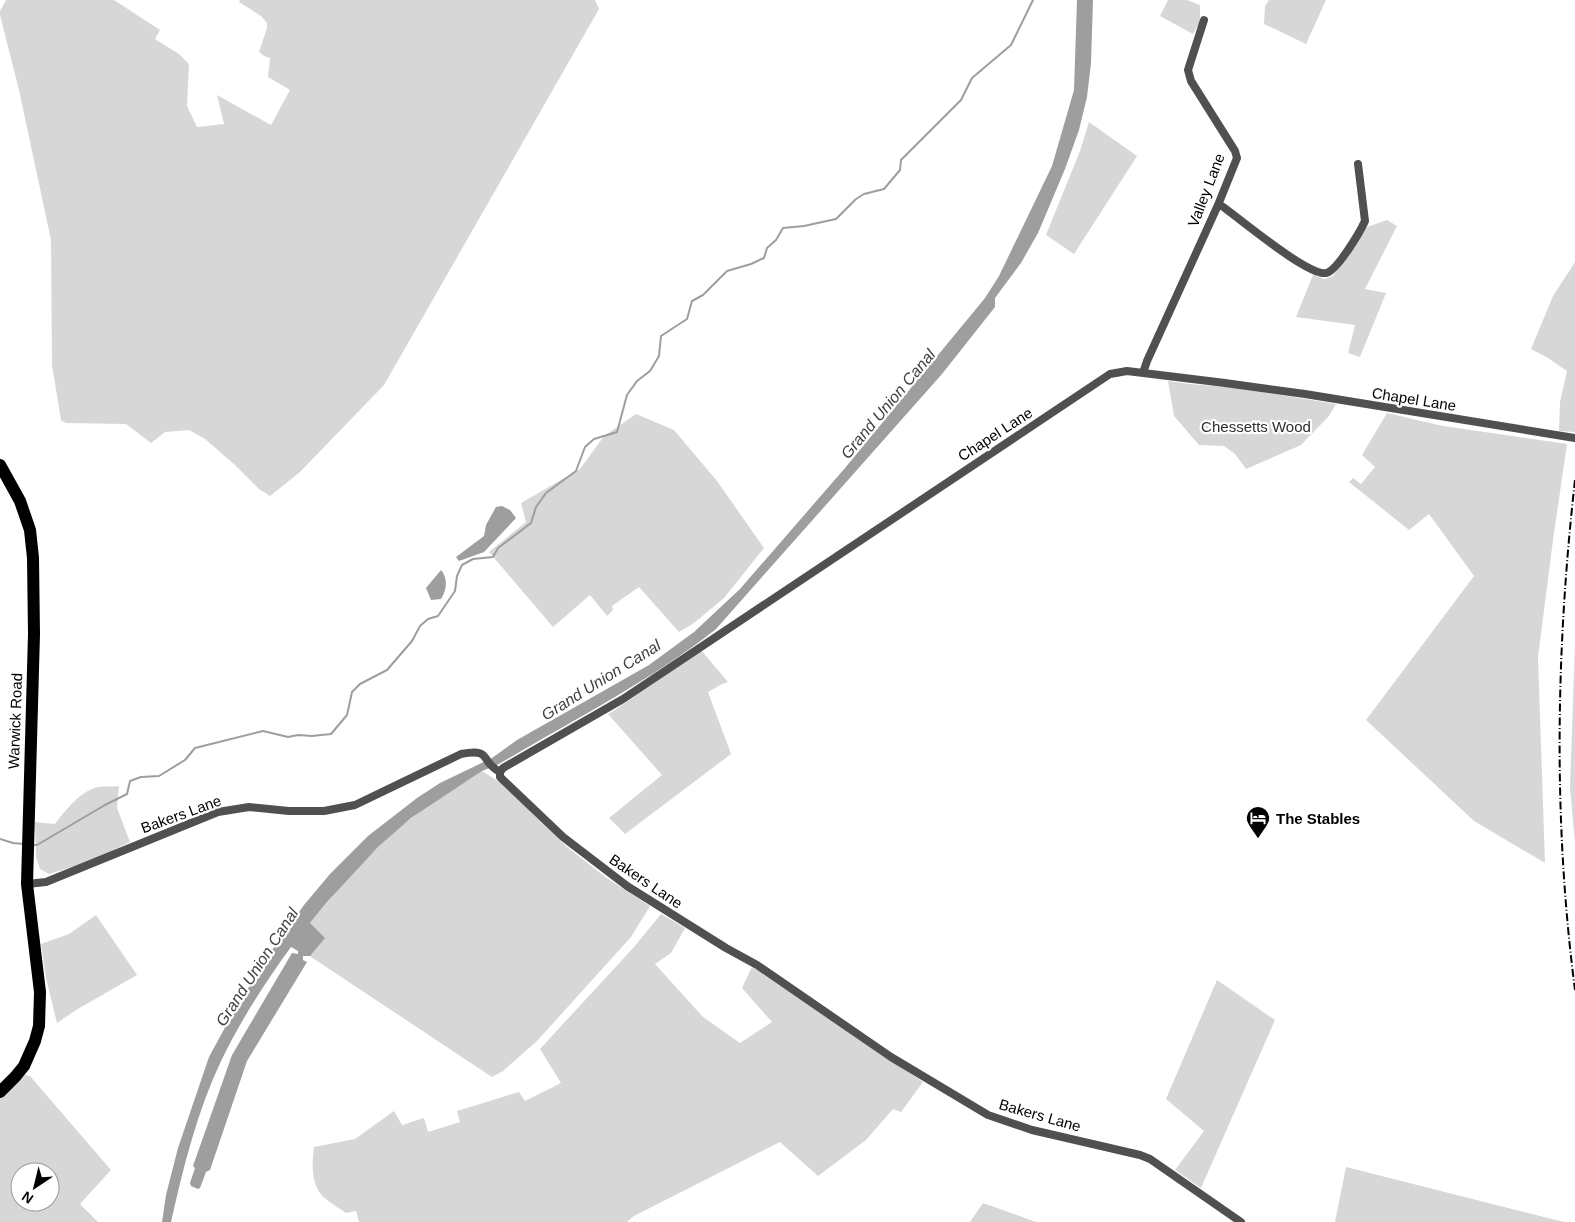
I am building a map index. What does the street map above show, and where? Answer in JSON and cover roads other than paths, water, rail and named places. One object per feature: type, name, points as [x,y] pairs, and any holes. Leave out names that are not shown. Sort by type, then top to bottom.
[{"type":"main road","name":"Warwick Road","points":[[0,466],[20,502],[30,530],[33,558],[34,634],[27,884],[40,992],[36,1041],[24,1066],[16,1077],[0,1092]]},
{"type":"street","name":"Valley Lane","points":[[1144,373],[1146,361],[1219,204],[1237,158],[1235,151],[1191,81],[1188,70],[1204,20]]},
{"type":"street","points":[[1219,204],[1279,249],[1310,268],[1327,273],[1335,267],[1366,221],[1358,164]]},
{"type":"street","name":"Chapel Lane","points":[[500,772],[503,768],[623,699],[1110,374],[1127,371],[1296,393],[1572,438]]},
{"type":"street","name":"Bakers Lane","points":[[27,884],[46,882],[218,812],[249,806],[289,811],[319,811],[355,805],[461,754],[478,752],[484,755],[492,768],[500,772],[500,776],[563,837],[613,877],[757,965],[891,1057],[988,1115],[1032,1130],[1144,1156],[1241,1222]]},
{"type":"waterway","points":[[34,845],[127,794],[130,781],[141,777],[159,776],[185,760],[195,748],[263,731],[288,737],[331,734],[347,715],[352,692],[360,684],[387,670],[412,641],[420,626],[428,619],[438,616],[455,591],[457,576],[462,565],[473,559],[493,557],[498,548],[531,523],[536,507],[546,493],[576,471],[585,447],[594,439],[617,432],[627,395],[637,381],[650,371],[659,356],[661,336],[687,319],[692,301],[703,295],[727,271],[764,258],[767,248],[776,240],[783,228],[804,226],[836,219],[856,199],[864,194],[884,189],[900,170],[901,160],[961,100],[972,78],[1011,45],[1033,0]]},
{"type":"waterway","points":[[0,839],[24,844]]},
{"type":"railway","points":[[1575,480],[1564,607],[1560,735],[1563,863],[1575,990]]},
{"type":"place","name":"The Stables","points":[[1258,839]]},
{"type":"water label","name":"Grand Union Canal","points":[[888,404]]},
{"type":"water label","name":"Grand Union Canal","points":[[601,680]]},
{"type":"water label","name":"Grand Union Canal","points":[[257,967]]},
{"type":"park label","name":"Chessetts Wood","points":[[1256,426]]}]
